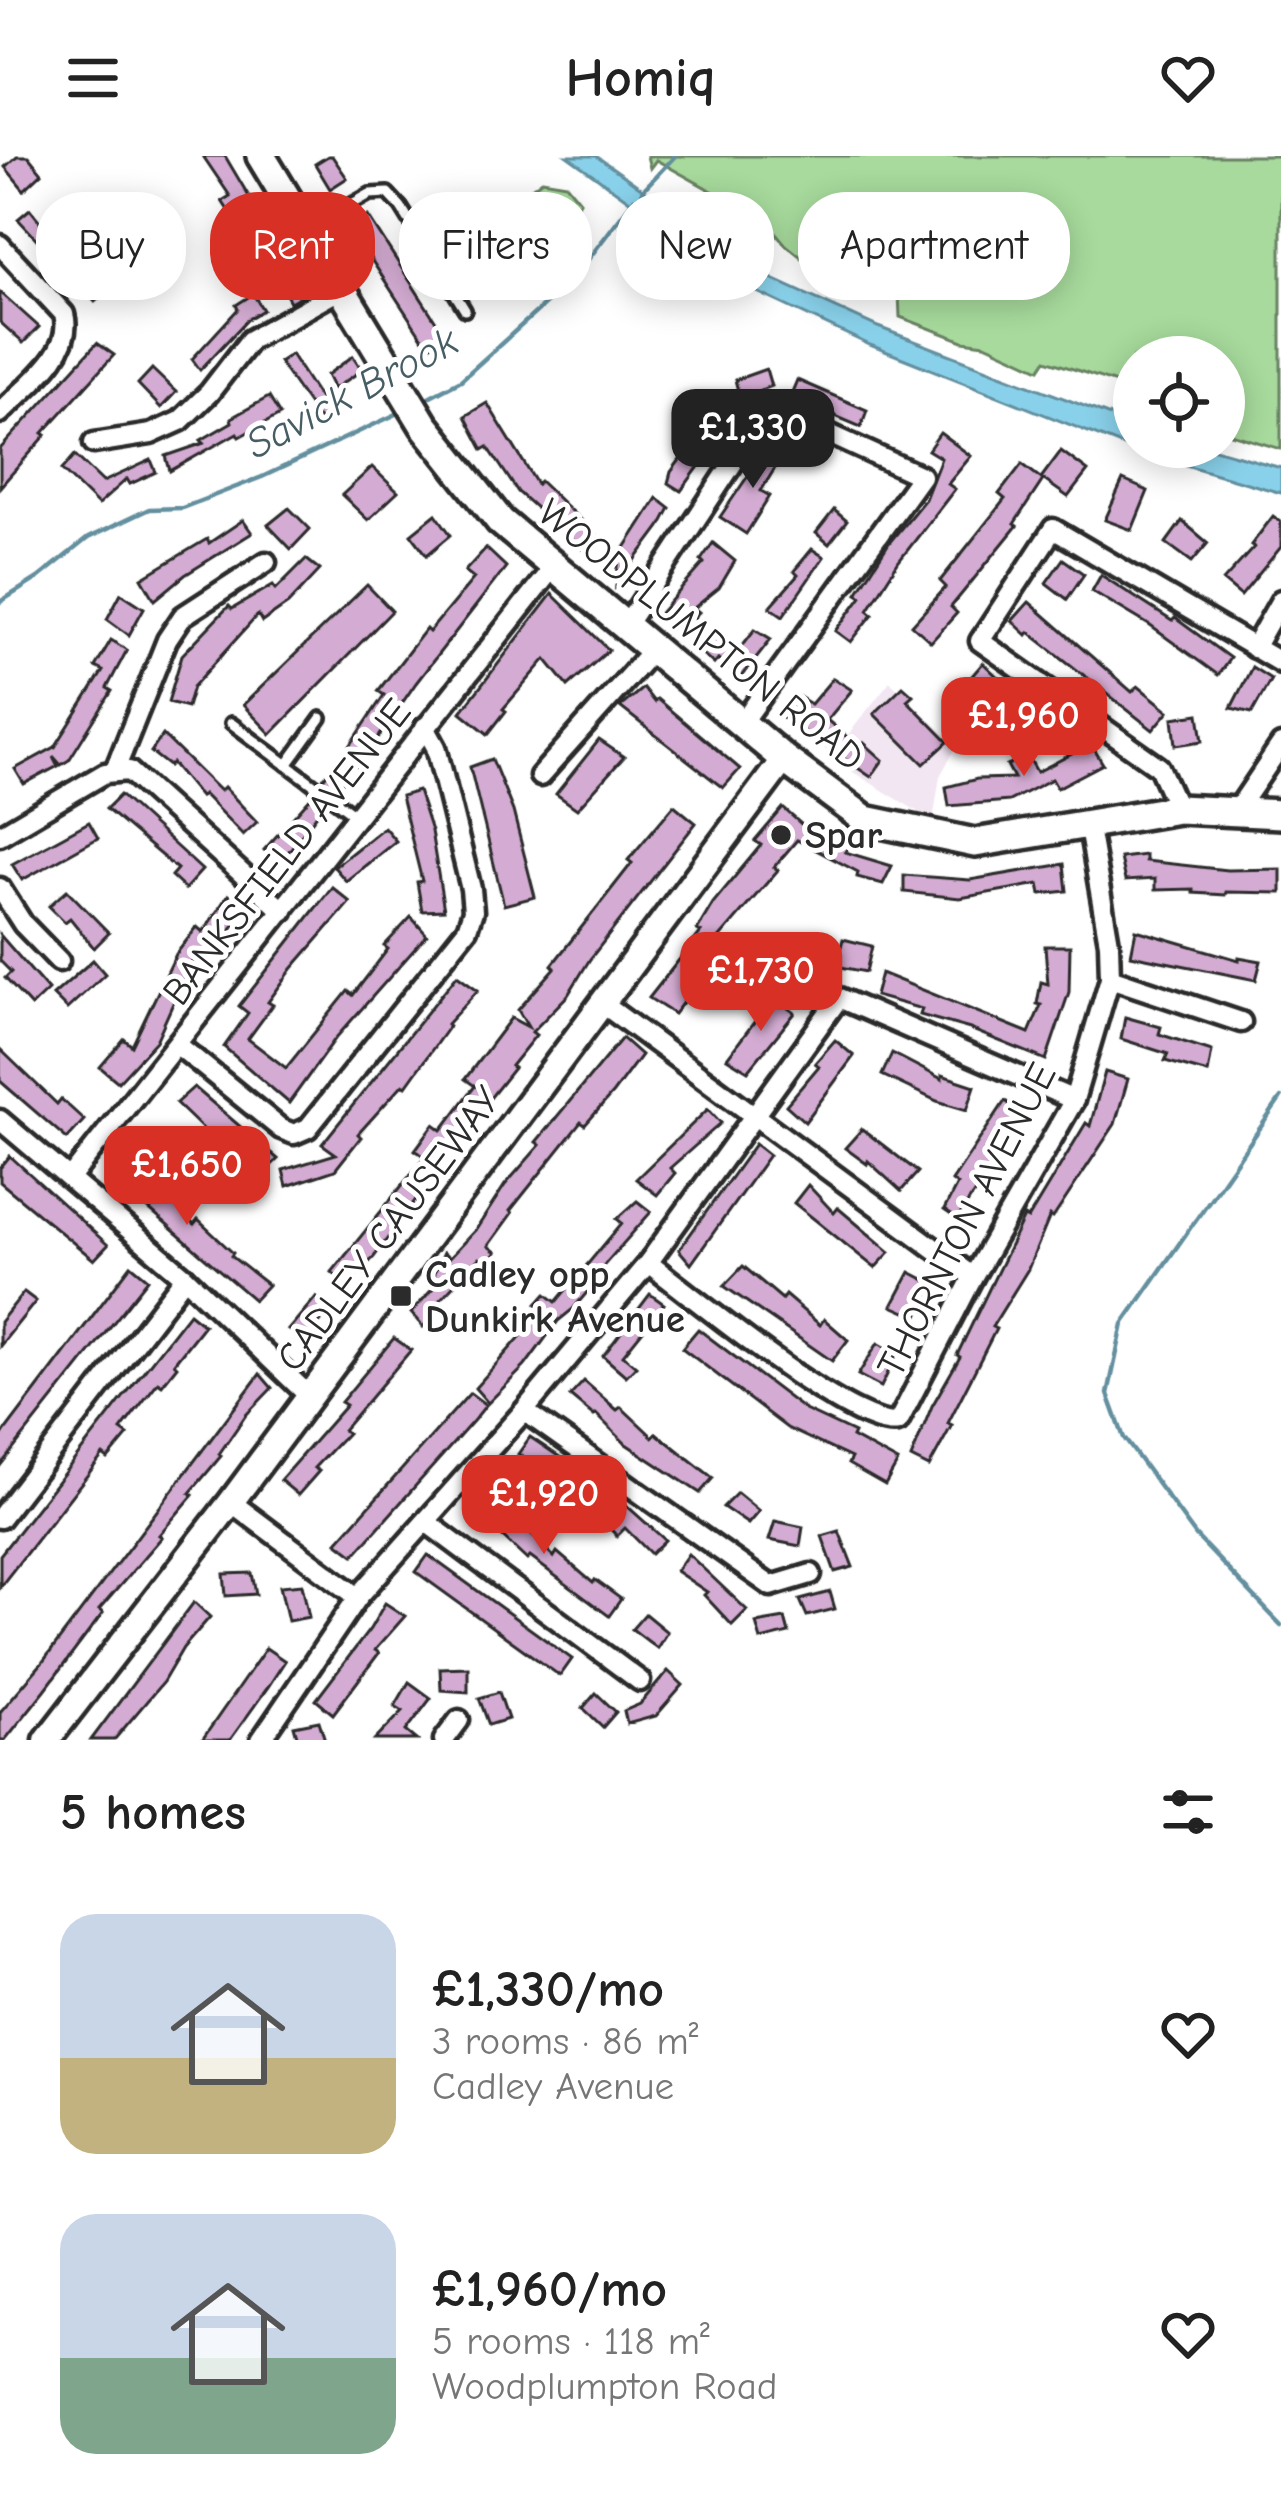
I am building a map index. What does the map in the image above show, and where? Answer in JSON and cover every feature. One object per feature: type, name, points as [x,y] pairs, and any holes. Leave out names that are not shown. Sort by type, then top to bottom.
[{"type":"main road","name":"WOODPLUMPTON ROAD","points":[[261,156],[284,192]]},
{"type":"main road","name":"WOODPLUMPTON ROAD","points":[[350,300],[424,424],[500,521],[784,759],[866,820],[975,843],[1178,809],[1281,814]]},
{"type":"street","points":[[0,245],[64,314],[67,326],[64,345],[0,413]]},
{"type":"street","points":[[94,443],[151,434],[180,421],[209,393],[250,340],[323,300]]},
{"type":"street","points":[[627,624],[770,407],[921,476],[742,723]]},
{"type":"street","points":[[1178,809],[1159,767],[980,641],[1053,529],[1281,663]]},
{"type":"street","points":[[115,770],[167,640],[182,616],[266,562]]},
{"type":"street","name":"BANKSFIELD AVENUE","points":[[70,1178],[554,566]]},
{"type":"street","points":[[1254,648],[1281,600]]},
{"type":"street","points":[[540,776],[655,647]]},
{"type":"street","points":[[178,1046],[281,1130],[294,1134],[308,1128],[467,929],[473,911],[471,889],[436,747],[425,728]]},
{"type":"street","points":[[1237,811],[1281,745]]},
{"type":"street","name":"CADLEY CAUSEWAY","points":[[46,1740],[231,1502],[784,759]]},
{"type":"street","points":[[0,807],[7,830],[115,770],[129,771],[283,911]]},
{"type":"street","name":"THORNTON AVENUE","points":[[648,1263],[833,1400],[887,1424],[898,1422],[1074,1100],[1110,978],[1109,943],[1088,822]]},
{"type":"street","points":[[0,888],[23,924],[59,961]]},
{"type":"street","points":[[1110,978],[1241,1022]]},
{"type":"street","points":[[261,1740],[358,1597],[648,1263],[839,998],[1074,1100]]},
{"type":"street","points":[[603,1004],[974,1276]]},
{"type":"street","points":[[0,1120],[185,1276],[309,1396]]},
{"type":"street","points":[[0,1518],[185,1276]]},
{"type":"street","points":[[524,1411],[771,1594],[811,1574]]},
{"type":"street","points":[[231,1502],[358,1597]]},
{"type":"street","points":[[426,1522],[626,1678]]},
{"type":"street","points":[[444,1740],[459,1720]]},
{"type":"lane","points":[[375,194],[388,193],[401,207],[465,310]]},
{"type":"lane","points":[[287,765],[322,718]]},
{"type":"lane","points":[[231,723],[356,816]]},
{"type":"shaded area","points":[[890,681],[957,746],[940,776],[933,821],[830,758]]},
{"type":"green space","points":[[647,156],[1281,156],[1281,449],[1245,438],[1245,336],[1113,336],[1113,382],[1046,360],[1040,369],[985,344],[963,341],[900,317],[899,300],[1070,300],[1070,192],[798,192],[798,255],[774,231],[774,192],[714,192],[656,160],[650,168]]},
{"type":"green space","points":[[542,180],[566,184],[573,192],[526,192]]},
{"type":"water","points":[[567,156],[596,156],[647,192],[617,192]]},
{"type":"water","points":[[774,280],[798,291],[798,300],[819,300],[1113,417],[1113,442],[870,345],[774,300]]},
{"type":"water","points":[[1245,458],[1281,468],[1281,493],[1196,468],[1245,468]]},
{"type":"building","points":[[17,156],[28,156],[42,173],[24,190],[5,167]]},
{"type":"building","points":[[203,156],[225,156],[246,192],[227,192]]},
{"type":"building","points":[[328,156],[347,178],[330,189],[315,164]]},
{"type":"building","points":[[30,209],[36,216],[36,238],[18,219]]},
{"type":"building","points":[[375,227],[399,264],[399,300],[422,300],[446,337],[428,347],[375,265]]},
{"type":"building","points":[[0,292],[39,327],[23,343],[0,322]]},
{"type":"building","points":[[257,300],[263,310],[248,319],[200,370],[192,359],[238,309],[236,305]]},
{"type":"building","points":[[97,343],[114,355],[0,487],[0,449]]},
{"type":"building","points":[[291,354],[333,419],[323,425],[279,362]]},
{"type":"building","points":[[353,356],[362,370],[334,389],[327,375]]},
{"type":"building","points":[[152,369],[176,392],[161,408],[138,384]]},
{"type":"building","points":[[766,369],[771,386],[740,398],[735,380]]},
{"type":"building","points":[[797,380],[867,410],[861,427],[790,397]]},
{"type":"building","points":[[269,397],[280,415],[170,471],[166,456],[204,443],[201,440],[232,422],[231,418]]},
{"type":"building","points":[[487,403],[537,484],[540,481],[596,535],[582,549],[518,492],[488,447],[483,450],[465,416]]},
{"type":"building","points":[[713,407],[727,412],[712,449],[681,491],[668,483],[671,472],[696,444]]},
{"type":"building","points":[[940,433],[971,456],[948,484],[955,489],[899,561],[868,610],[873,614],[851,642],[836,631],[862,596],[857,593],[889,543],[925,499],[941,458],[928,450]]},
{"type":"building","points":[[773,439],[786,450],[761,491],[770,496],[746,534],[720,517]]},
{"type":"building","points":[[1061,451],[1088,471],[1068,497],[1041,478]]},
{"type":"building","points":[[75,455],[103,482],[151,460],[156,472],[130,484],[127,479],[98,505],[62,470]]},
{"type":"building","points":[[1022,464],[1043,480],[1017,526],[951,607],[957,613],[931,642],[912,625],[946,587],[940,581],[1005,499],[999,494]]},
{"type":"building","points":[[372,467],[398,492],[368,520],[342,495]]},
{"type":"building","points":[[1123,480],[1148,491],[1132,530],[1105,520]]},
{"type":"building","points":[[657,498],[670,508],[616,586],[619,557]]},
{"type":"building","points":[[289,508],[310,529],[291,549],[268,525]]},
{"type":"building","points":[[834,510],[847,521],[829,544],[816,533]]},
{"type":"building","points":[[436,514],[451,535],[427,555],[411,534]]},
{"type":"building","points":[[1273,516],[1281,522],[1281,547],[1241,596],[1223,581],[1254,547],[1251,545]]},
{"type":"building","points":[[243,520],[252,533],[155,600],[142,578]]},
{"type":"building","points":[[1182,521],[1208,543],[1192,562],[1166,543]]},
{"type":"building","points":[[713,543],[735,561],[719,588],[694,608],[699,612],[694,617],[735,655],[755,629],[771,639],[740,678],[718,659],[714,664],[660,613],[704,563],[701,560]]},
{"type":"building","points":[[486,548],[506,567],[416,683],[352,776],[336,790],[322,780],[334,770],[384,695],[378,691],[474,578],[465,571]]},
{"type":"building","points":[[812,549],[824,557],[783,616],[770,607],[798,575],[794,571]]},
{"type":"building","points":[[306,559],[320,570],[288,604],[262,622],[258,615],[193,687],[187,707],[168,702],[182,655],[229,606],[232,609],[273,585],[276,589]]},
{"type":"building","points":[[1063,559],[1084,574],[1067,599],[1046,583]]},
{"type":"building","points":[[1101,575],[1172,621],[1175,618],[1230,658],[1218,675],[1092,591]]},
{"type":"building","points":[[367,585],[392,611],[271,734],[243,705]]},
{"type":"building","points":[[121,593],[144,608],[129,635],[107,619]]},
{"type":"building","points":[[552,594],[609,650],[568,686],[546,659],[488,734],[461,712]]},
{"type":"building","points":[[1029,602],[1132,692],[1138,686],[1169,711],[1153,730],[1012,621]]},
{"type":"building","points":[[111,640],[127,650],[107,688],[112,691],[69,760],[61,765],[53,756],[58,766],[24,784],[15,769],[55,747],[103,671],[95,667]]},
{"type":"building","points":[[983,663],[1003,682],[992,696],[970,678]]},
{"type":"building","points":[[1252,667],[1271,679],[1252,713],[1231,708]]},
{"type":"building","points":[[833,678],[852,690],[827,720],[860,748],[864,743],[883,760],[871,777],[781,716],[796,695],[811,704]]},
{"type":"building","points":[[903,686],[913,695],[907,700],[948,742],[924,764],[874,714]]},
{"type":"building","points":[[643,688],[654,702],[657,699],[740,769],[723,788],[620,707]]},
{"type":"building","points":[[1029,701],[1049,721],[1038,734],[1017,718]]},
{"type":"building","points":[[1199,714],[1203,741],[1176,745],[1173,718]]},
{"type":"building","points":[[163,735],[257,822],[243,835],[203,794],[200,797],[172,763],[169,766],[151,752]]},
{"type":"building","points":[[599,740],[624,757],[577,809],[556,794]]},
{"type":"building","points":[[1091,744],[1103,764],[1057,788],[1052,779],[1009,801],[949,806],[946,787],[977,779],[1014,778],[1007,765],[1028,756],[1037,772]]},
{"type":"building","points":[[492,759],[513,811],[535,897],[504,905],[470,767]]},
{"type":"building","points":[[418,791],[431,831],[444,910],[422,911],[417,882],[422,881],[401,796]]},
{"type":"building","points":[[120,795],[202,870],[185,889],[171,876],[177,869],[106,809]]},
{"type":"building","points":[[313,795],[325,804],[279,864],[264,850]]},
{"type":"building","points":[[674,805],[696,823],[590,959],[568,995],[532,1032],[536,1035],[511,1066],[514,1068],[428,1176],[431,1179],[374,1257],[347,1286],[332,1272],[425,1157],[415,1150],[434,1124],[442,1130],[475,1086],[465,1079],[511,1018],[528,1027],[518,1010],[555,968],[552,965],[632,863],[628,860]]},
{"type":"building","points":[[783,808],[818,839],[820,834],[849,846],[845,852],[892,866],[883,884],[857,877],[858,872],[797,840],[774,867],[778,870],[709,950],[718,957],[674,1014],[649,998],[701,932],[697,930],[713,903],[761,845],[755,841]]},
{"type":"building","points":[[89,822],[98,838],[22,880],[12,864]]},
{"type":"building","points":[[384,827],[396,841],[346,881],[334,867]]},
{"type":"building","points":[[1145,855],[1145,861],[1227,870],[1281,869],[1281,893],[1193,893],[1193,889],[1155,890],[1155,879],[1125,881],[1120,858]]},
{"type":"building","points":[[1064,864],[1067,891],[1041,894],[1039,884],[960,898],[904,892],[904,875],[970,880]]},
{"type":"building","points":[[332,887],[350,902],[292,969],[248,1039],[286,1068],[348,991],[353,995],[388,949],[384,946],[411,917],[427,935],[335,1039],[289,1103],[224,1047],[248,1013],[239,1006]]},
{"type":"building","points":[[67,890],[109,933],[94,948],[70,918],[65,922],[49,906]]},
{"type":"building","points":[[228,895],[246,910],[201,967],[192,961],[156,1041],[118,1082],[100,1067],[124,1039],[132,1046],[176,954],[197,927],[203,932]]},
{"type":"building","points":[[1136,930],[1239,960],[1261,961],[1256,980],[1131,955]]},
{"type":"building","points":[[0,935],[48,990],[31,1006],[5,978],[11,972],[0,961]]},
{"type":"building","points":[[843,939],[872,946],[866,972],[836,966]]},
{"type":"building","points":[[1045,946],[1070,946],[1069,992],[1046,1060],[970,1029],[920,1015],[922,1009],[875,996],[881,973],[1029,1033],[1041,1005],[1037,1004],[1041,982],[1048,984]]},
{"type":"building","points":[[799,948],[818,965],[789,995],[772,975]]},
{"type":"building","points":[[93,960],[105,974],[67,1009],[53,995]]},
{"type":"building","points":[[457,975],[478,990],[447,1024],[406,1086],[358,1134],[361,1137],[335,1170],[287,1186],[283,1170],[336,1154],[322,1144]]},
{"type":"building","points":[[773,997],[795,1013],[748,1071],[727,1058]]},
{"type":"building","points":[[1125,1017],[1161,1027],[1159,1034],[1212,1051],[1208,1073],[1165,1061],[1168,1054],[1121,1039]]},
{"type":"building","points":[[622,1038],[641,1055],[510,1211],[488,1246],[496,1252],[487,1264],[479,1258],[438,1302],[441,1305],[423,1327],[411,1313],[435,1286],[430,1282],[443,1253],[449,1258],[477,1228],[505,1185],[540,1145],[536,1142]]},
{"type":"building","points":[[835,1040],[854,1056],[805,1122],[786,1105]]},
{"type":"building","points":[[0,1049],[57,1104],[61,1099],[84,1120],[67,1139],[0,1081]]},
{"type":"building","points":[[892,1053],[942,1079],[942,1075],[975,1086],[967,1110],[882,1075]]},
{"type":"building","points":[[1105,1072],[1128,1079],[1115,1124],[1053,1218],[1050,1216],[1028,1269],[992,1327],[996,1329],[929,1467],[911,1458],[932,1406],[960,1357],[1024,1217],[1028,1219],[1086,1123],[1090,1126]]},
{"type":"building","points":[[194,1087],[278,1159],[256,1180],[176,1103]]},
{"type":"building","points":[[1005,1101],[1025,1114],[957,1219],[944,1210],[957,1185],[952,1181]]},
{"type":"building","points":[[708,1109],[721,1123],[670,1168],[675,1173],[657,1195],[636,1179]]},
{"type":"building","points":[[862,1129],[918,1172],[901,1191],[868,1161],[845,1148]]},
{"type":"building","points":[[755,1144],[769,1155],[691,1264],[679,1250]]},
{"type":"building","points":[[10,1156],[108,1245],[94,1260],[0,1182],[0,1168]]},
{"type":"building","points":[[127,1157],[194,1225],[198,1220],[231,1256],[268,1285],[254,1300],[110,1176]]},
{"type":"building","points":[[808,1185],[834,1213],[838,1208],[890,1252],[875,1268],[794,1203]]},
{"type":"building","points":[[637,1201],[651,1212],[525,1366],[488,1403],[475,1388],[544,1310],[537,1304],[546,1294],[556,1302],[622,1223],[617,1219]]},
{"type":"building","points":[[131,1265],[148,1279],[0,1466],[0,1438]]},
{"type":"building","points":[[743,1266],[782,1299],[785,1295],[820,1325],[824,1319],[848,1340],[832,1361],[724,1286]]},
{"type":"building","points":[[910,1272],[933,1284],[917,1317],[892,1306]]},
{"type":"building","points":[[24,1292],[36,1301],[0,1346],[0,1322]]},
{"type":"building","points":[[650,1294],[664,1304],[623,1355],[636,1366],[626,1376],[603,1356]]},
{"type":"building","points":[[316,1297],[330,1310],[305,1342],[288,1330]]},
{"type":"building","points":[[189,1313],[204,1325],[174,1363],[177,1366],[162,1385],[158,1382],[121,1430],[128,1435],[108,1459],[103,1455],[0,1587],[0,1555]]},
{"type":"building","points":[[698,1329],[805,1410],[854,1433],[852,1437],[898,1462],[885,1485],[848,1464],[851,1458],[787,1428],[682,1348]]},
{"type":"building","points":[[394,1338],[411,1350],[343,1430],[347,1433],[314,1468],[319,1471],[298,1495],[280,1480],[346,1405],[341,1402]]},
{"type":"building","points":[[878,1343],[897,1354],[881,1387],[858,1375]]},
{"type":"building","points":[[260,1374],[272,1388],[246,1415],[221,1456],[190,1493],[193,1495],[159,1535],[162,1537],[99,1610],[103,1613],[45,1690],[5,1740],[0,1740],[0,1712]]},
{"type":"building","points":[[584,1381],[713,1478],[700,1493],[626,1444],[570,1396]]},
{"type":"building","points":[[470,1393],[486,1405],[354,1555],[337,1542]]},
{"type":"building","points":[[530,1437],[570,1464],[602,1496],[608,1489],[665,1540],[651,1554],[625,1528],[617,1536],[580,1497],[576,1501],[518,1454]]},
{"type":"building","points":[[737,1493],[759,1511],[748,1524],[723,1507]]},
{"type":"building","points":[[480,1497],[517,1528],[521,1523],[554,1557],[557,1552],[593,1583],[621,1599],[609,1616],[468,1513]]},
{"type":"building","points":[[775,1521],[803,1527],[800,1546],[769,1540]]},
{"type":"building","points":[[839,1531],[853,1567],[835,1572],[822,1536]]},
{"type":"building","points":[[688,1554],[747,1610],[732,1625],[704,1595],[707,1592],[676,1571]]},
{"type":"building","points":[[428,1555],[572,1659],[560,1676],[416,1572]]},
{"type":"building","points":[[252,1573],[256,1594],[226,1596],[224,1574]]},
{"type":"building","points":[[302,1584],[309,1617],[288,1621],[280,1586]]},
{"type":"building","points":[[830,1592],[835,1609],[807,1616],[800,1600]]},
{"type":"building","points":[[194,1602],[210,1617],[183,1648],[163,1682],[114,1740],[91,1740]]},
{"type":"building","points":[[385,1603],[405,1616],[375,1650],[379,1653],[333,1714],[316,1700]]},
{"type":"building","points":[[645,1614],[667,1632],[657,1648],[632,1629]]},
{"type":"building","points":[[785,1618],[789,1633],[761,1640],[756,1623]]},
{"type":"building","points":[[266,1648],[285,1661],[268,1687],[230,1740],[202,1740]]},
{"type":"building","points":[[468,1667],[468,1692],[441,1690],[440,1668]]},
{"type":"building","points":[[668,1671],[683,1685],[656,1716],[627,1724],[624,1711],[640,1704]]},
{"type":"building","points":[[409,1682],[431,1698],[406,1731],[417,1740],[375,1740],[403,1711],[395,1706]]},
{"type":"building","points":[[499,1692],[508,1719],[489,1725],[479,1698]]},
{"type":"building","points":[[596,1693],[616,1712],[603,1727],[583,1708]]},
{"type":"building","points":[[319,1721],[325,1740],[298,1740],[294,1726]]},
{"type":"waterway","name":"Savick Brook","points":[[642,191],[675,156]]},
{"type":"waterway","name":"Savick Brook","points":[[423,400],[461,380],[574,278],[616,223]]},
{"type":"waterway","name":"Savick Brook","points":[[0,602],[88,538],[149,509],[182,508],[262,477],[403,411]]},
{"type":"waterway","points":[[1281,1098],[1123,1324],[1108,1394],[1124,1438],[1196,1536],[1281,1625]]},
{"type":"place","name":"Spar","points":[[781,835]]},
{"type":"place","name":"Cadley opp Dunkirk Avenue","points":[[401,1296]]}]
